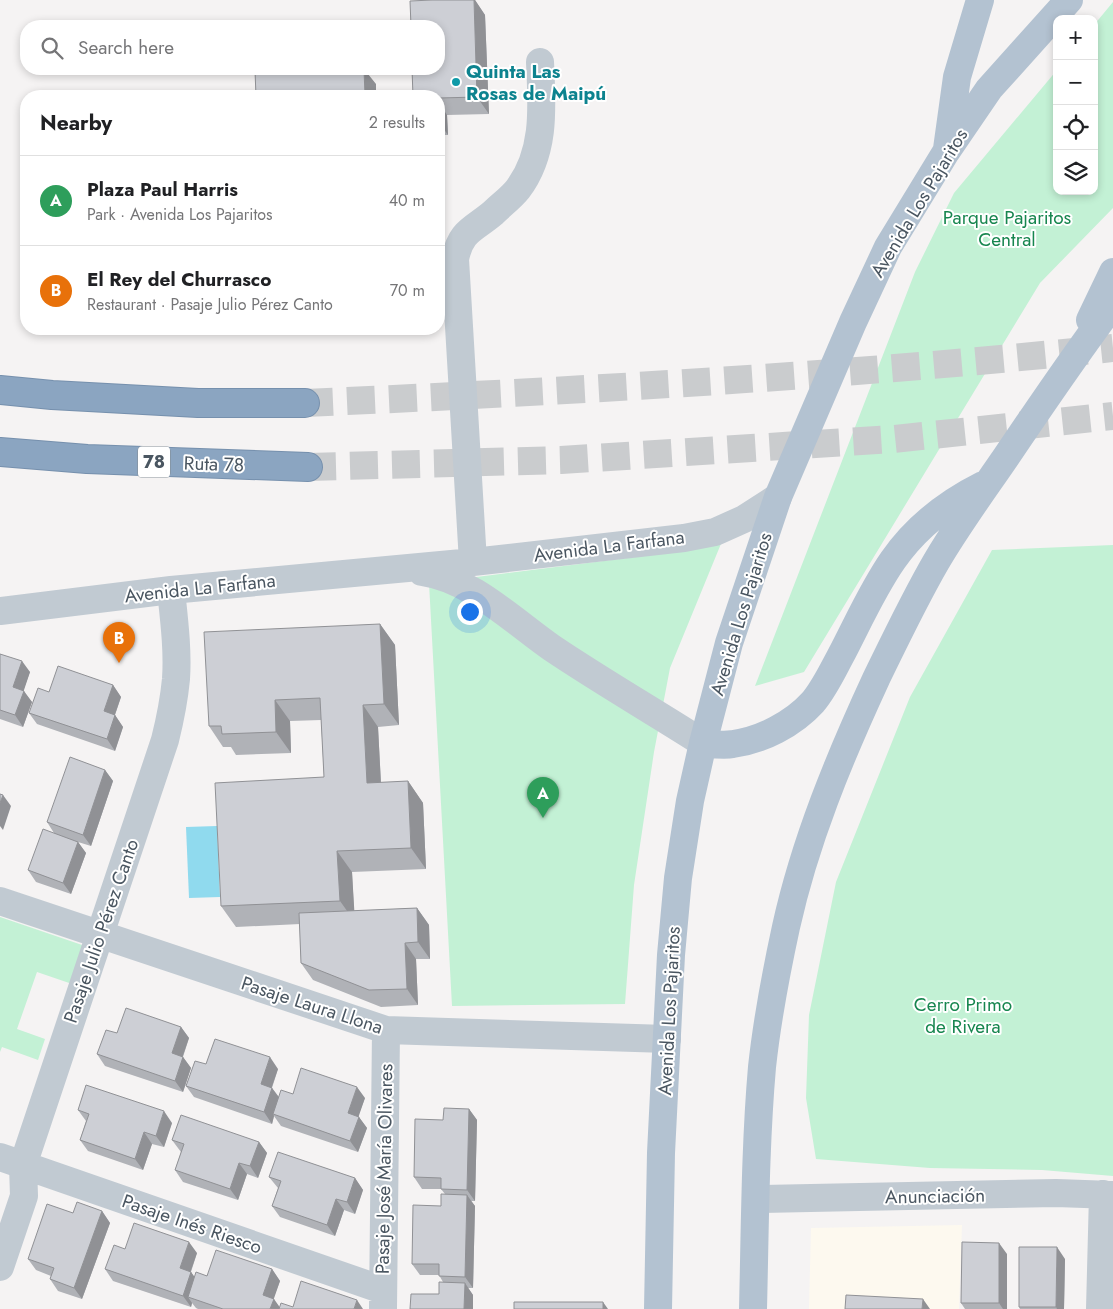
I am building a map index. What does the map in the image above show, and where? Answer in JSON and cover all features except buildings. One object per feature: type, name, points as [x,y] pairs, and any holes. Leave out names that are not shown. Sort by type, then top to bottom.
[{"type":"highway","points":[[0,390],[52,395],[198,403],[305,403]]},
{"type":"highway","name":"Ruta 78","points":[[0,452],[96,460],[308,467]]},
{"type":"main road","points":[[946,152],[956,77],[980,0]]},
{"type":"main road","name":"Avenida Los Pajaritos","points":[[658,1309],[661,1153],[671,955],[678,878],[690,802],[729,643],[778,497],[853,322],[888,247],[946,152],[989,90],[1069,0]]},
{"type":"main road","points":[[1075,356],[1113,272]]},
{"type":"main road","points":[[753,1309],[758,1133],[762,1066],[786,926],[819,812],[860,713],[914,602],[957,528],[1113,304]]},
{"type":"main road","points":[[703,743],[732,744],[751,740],[769,734],[799,716],[825,686],[876,587],[893,560],[914,534],[936,514],[960,497],[988,482]]},
{"type":"street","points":[[473,562],[455,259],[458,248],[470,229],[491,214],[516,191],[532,164],[538,146],[540,126],[542,94],[540,62]]},
{"type":"street","name":"Avenida La Farfana","points":[[0,611],[171,590],[473,562],[684,538],[715,532],[744,519],[778,497]]},
{"type":"street","name":"Avenida La Farfana","points":[[401,569],[439,574],[470,589],[553,648],[703,743]]},
{"type":"street","name":"Pasaje Julio Pérez Canto","points":[[0,1267],[24,1196],[11,1161],[100,935],[165,740],[173,706],[176,677],[171,590]]},
{"type":"street","name":"Pasaje Laura Llona","points":[[0,901],[386,1030],[667,1039]]},
{"type":"street","name":"Pasaje José María Olivares","points":[[383,1300],[386,1030]]},
{"type":"street","name":"Pasaje Inés Riesco","points":[[11,1161],[383,1300]]},
{"type":"street","name":"Anunciación","points":[[756,1199],[1056,1193],[1108,1195]]},
{"type":"street","points":[[1100,1309],[1108,1195]]},
{"type":"shaded area","points":[[962,1225],[959,1309],[809,1309],[811,1228]]},
{"type":"green space","name":"Parque Pajaritos Central","points":[[1113,2],[1113,208],[1040,283],[804,672],[755,686],[915,272],[954,193],[1053,75],[1053,195],[1098,195],[1098,20]]},
{"type":"green space","points":[[725,534],[670,668],[654,752],[634,885],[625,1004],[452,1006],[429,583],[651,555]]},
{"type":"green space","name":"Cerro Primo de Rivera","points":[[1113,545],[1113,1176],[1042,1170],[930,1168],[816,1159],[806,1098],[809,1015],[836,882],[910,697],[992,550]]},
{"type":"green space","points":[[0,917],[88,947],[75,985],[37,972],[17,1029],[45,1039],[38,1060],[2,1047],[0,1052]]},
{"type":"water","points":[[217,826],[220,897],[189,898],[186,827]]},
{"type":"tunnel","points":[[305,403],[709,382],[911,367],[1113,348]]},
{"type":"tunnel","points":[[308,467],[561,460],[894,439],[1113,416]]},
{"type":"place","name":"Quinta Las Rosas de Maipú","points":[[456,82]]},
{"type":"place","name":"El Rey del Churrasco","points":[[119,663]]},
{"type":"place","name":"Plaza Paul Harris","points":[[543,818]]}]
